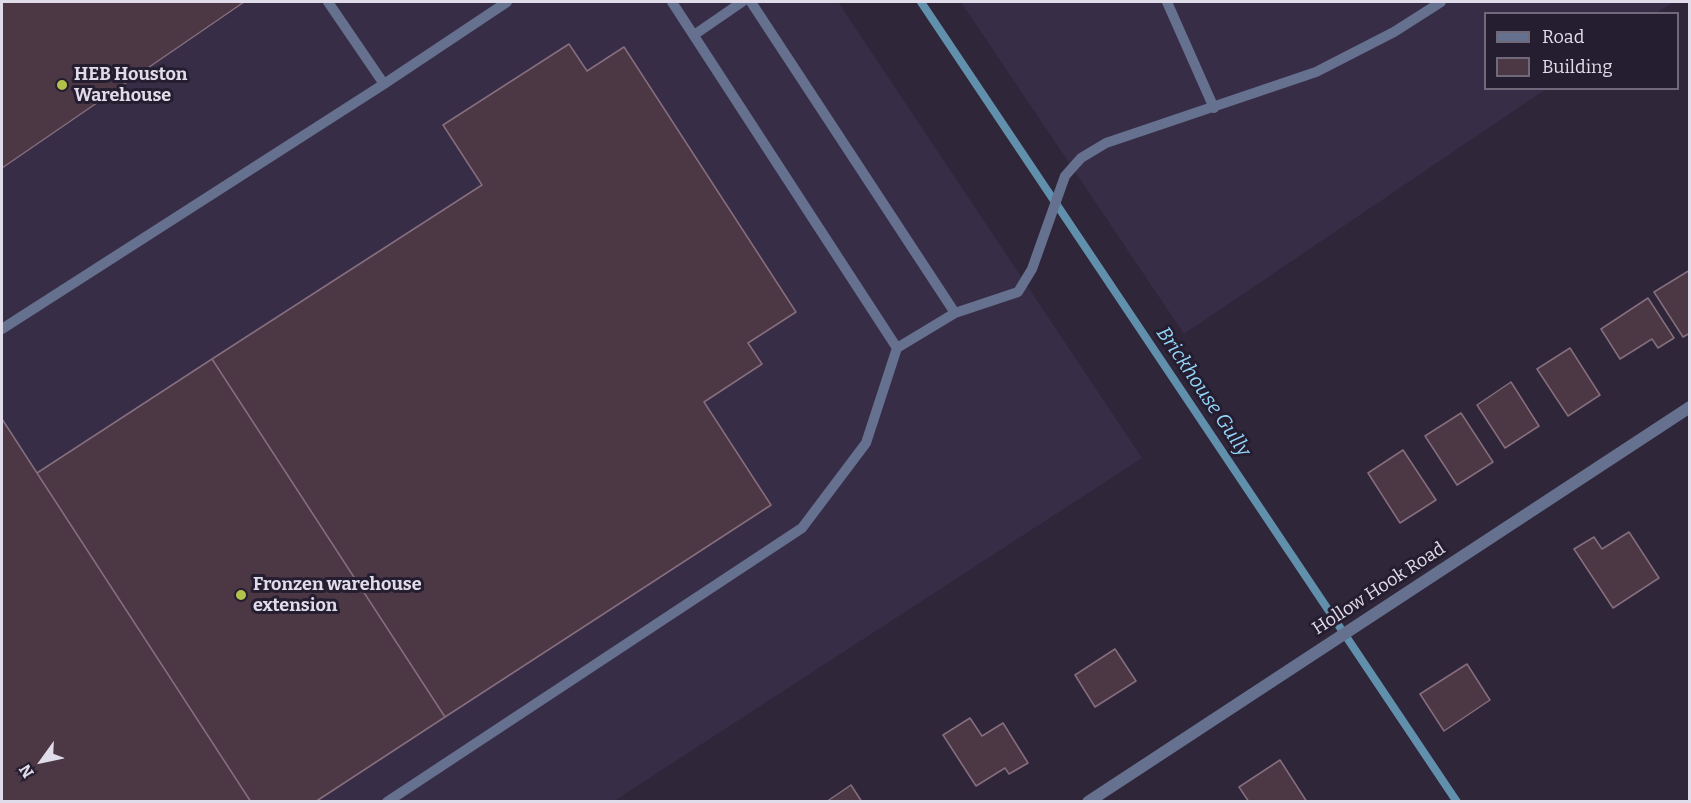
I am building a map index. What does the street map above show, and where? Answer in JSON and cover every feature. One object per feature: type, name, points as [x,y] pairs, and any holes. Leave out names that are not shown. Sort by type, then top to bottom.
[{"type":"street","name":"Hollow Hook Road","points":[[1088,801],[1689,407]]},
{"type":"lane","points":[[328,2],[384,84]]},
{"type":"lane","points":[[2,329],[384,84],[507,2]]},
{"type":"lane","points":[[672,2],[897,348]]},
{"type":"lane","points":[[694,35],[742,2]]},
{"type":"lane","points":[[751,2],[955,313]]},
{"type":"lane","points":[[1167,2],[1214,108]]},
{"type":"lane","points":[[387,801],[802,528],[866,442],[897,348],[955,313],[1018,292],[1032,269],[1065,176],[1081,158],[1106,143],[1316,72],[1394,32],[1441,2]]},
{"type":"shaded area","points":[[2,2],[838,2],[1142,458],[614,801],[2,802]]},
{"type":"shaded area","points":[[961,2],[1674,2],[1658,12],[1484,12],[1484,90],[1545,90],[1184,334]]},
{"type":"building","name":"HEB Houston Warehouse","points":[[2,2],[244,2],[2,168]]},
{"type":"building","points":[[569,44],[587,71],[624,47],[796,312],[748,343],[762,364],[704,402],[771,505],[445,717],[212,359],[482,185],[443,125]]},
{"type":"building","points":[[1690,270],[1690,333],[1683,337],[1654,292]]},
{"type":"building","points":[[1648,298],[1674,338],[1658,348],[1652,339],[1620,359],[1601,329]]},
{"type":"building","points":[[1570,348],[1600,395],[1568,416],[1537,369]]},
{"type":"building","name":"Fronzen warehouse extension","points":[[212,359],[445,717],[315,802],[251,802],[37,473]]},
{"type":"building","points":[[1511,382],[1539,426],[1505,448],[1477,405]]},
{"type":"building","points":[[1461,413],[1493,462],[1457,485],[1425,436]]},
{"type":"building","points":[[2,419],[37,473],[251,802],[2,802]]},
{"type":"building","points":[[1403,450],[1436,500],[1400,523],[1368,473]]},
{"type":"building","points":[[1629,532],[1659,578],[1613,608],[1574,549],[1594,537],[1602,549]]},
{"type":"building","points":[[1115,649],[1136,681],[1095,707],[1075,675]]},
{"type":"building","points":[[1467,664],[1490,700],[1444,731],[1420,694]]},
{"type":"building","points":[[970,718],[982,736],[1003,723],[1028,763],[1009,774],[1005,768],[976,786],[943,735]]},
{"type":"building","points":[[1280,760],[1307,802],[1249,802],[1239,787]]},
{"type":"building","points":[[851,785],[862,802],[826,802]]},
{"type":"waterway","name":"Brickhouse Gully","points":[[921,2],[1457,802]]},
{"type":"place","name":"HEB Houston Warehouse","points":[[62,85]]},
{"type":"place","name":"Fronzen warehouse extension","points":[[241,595]]}]
